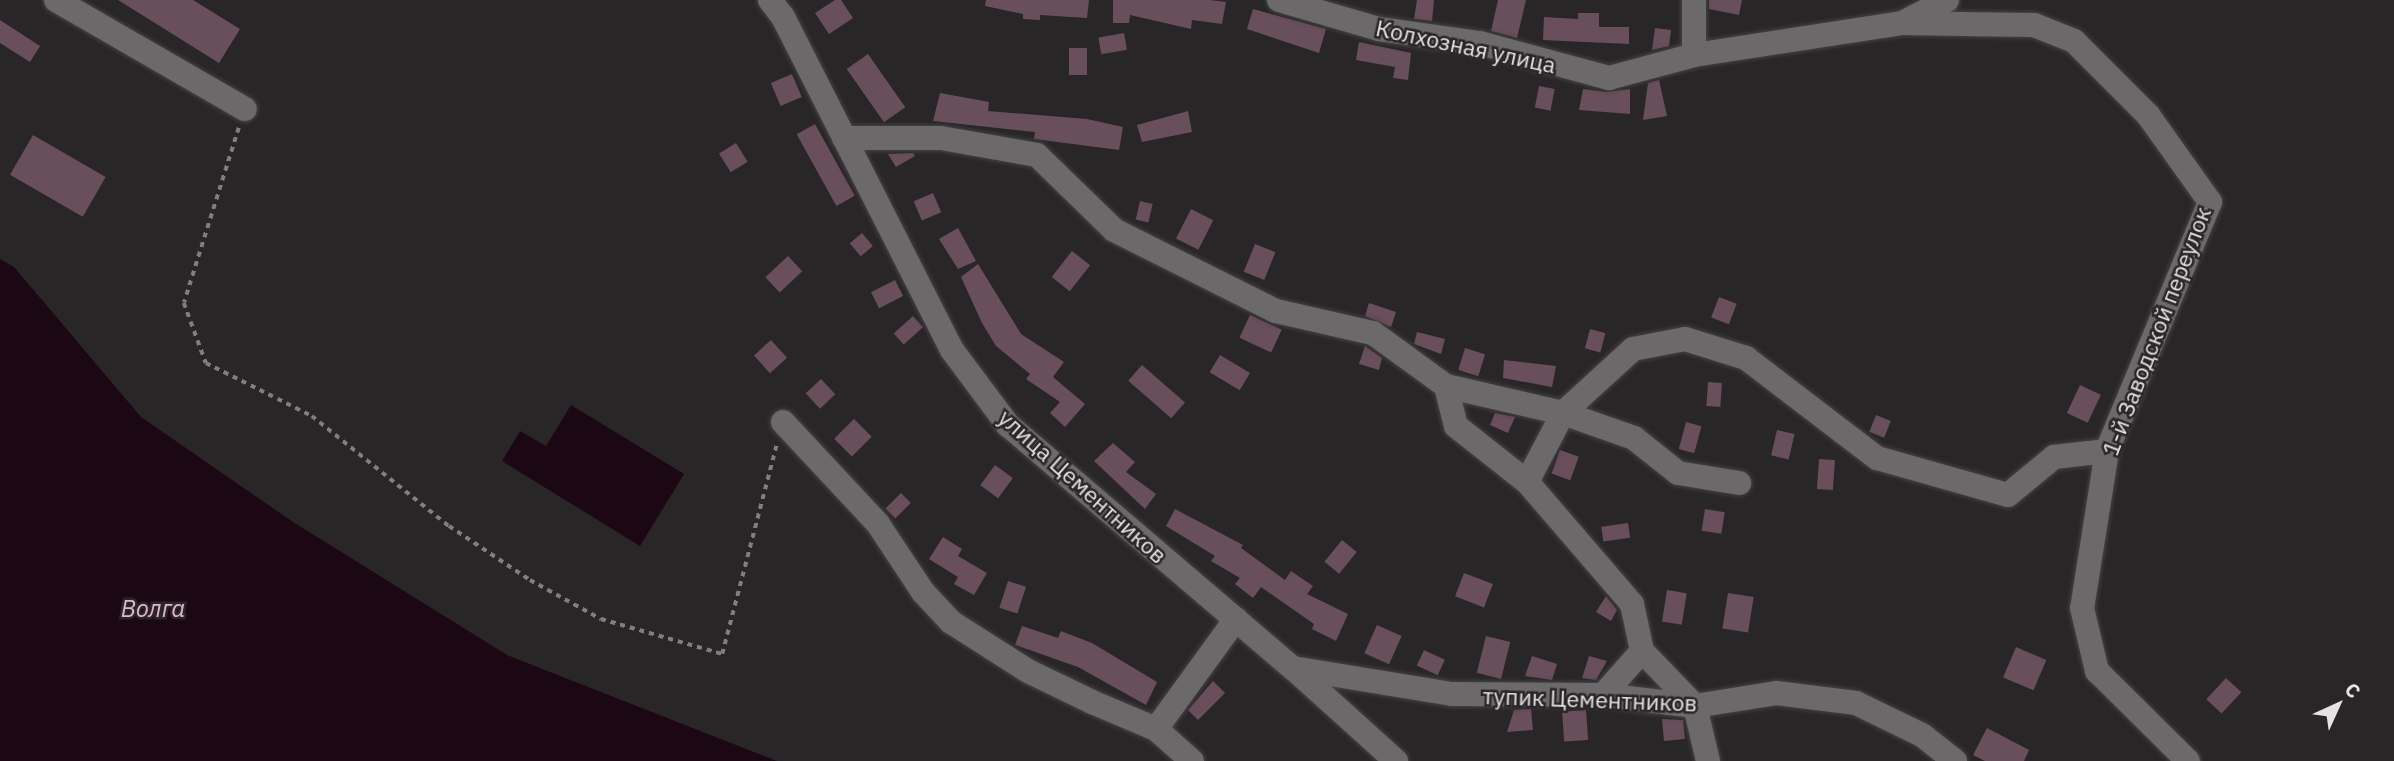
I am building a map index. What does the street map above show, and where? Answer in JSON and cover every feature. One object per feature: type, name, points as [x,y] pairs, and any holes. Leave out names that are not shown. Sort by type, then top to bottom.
[{"type":"street","points":[[56,0],[244,109]]},
{"type":"street","name":"улица Цементников","points":[[770,0],[952,350],[1008,425],[1293,668],[1396,761]]},
{"type":"street","name":"Колхозная улица","points":[[1279,0],[1379,29],[1480,43],[1609,78],[1694,55],[1902,23]]},
{"type":"street","points":[[1694,0],[1694,55]]},
{"type":"street","points":[[1902,23],[1947,0]]},
{"type":"street","name":"1-й Заводской переулок","points":[[1902,23],[2034,25],[2074,41],[2148,115],[2210,202],[2107,451],[2082,608],[2097,671],[2188,761]]},
{"type":"street","points":[[844,138],[941,138],[1037,155],[1114,230],[1276,311],[1373,334],[1446,386],[1563,413],[1634,438],[1678,473],[1739,483]]},
{"type":"street","points":[[1527,482],[1563,413],[1633,349],[1685,339],[1746,358],[1877,458],[2008,495],[2054,457],[2107,451]]},
{"type":"street","points":[[1446,386],[1456,426],[1527,482],[1632,604],[1642,651],[1695,706],[1708,761]]},
{"type":"street","points":[[783,422],[878,524],[923,592],[951,622],[1028,671],[1156,729],[1192,761]]},
{"type":"street","points":[[1156,729],[1236,619]]},
{"type":"street","points":[[1603,695],[1642,651]]},
{"type":"street","name":"тупик Цементников","points":[[1293,668],[1452,694],[1603,695],[1695,706],[1776,693],[1856,703],[1922,735],[1955,761]]},
{"type":"path","points":[[244,109],[184,303],[206,363],[312,416],[449,526],[530,580],[601,620],[722,654],[783,422]]},
{"type":"water","name":"Волга","points":[[0,259],[14,267],[141,417],[293,522],[507,655],[777,761],[0,761]]},
{"type":"water","points":[[571,405],[684,474],[640,546],[502,461],[520,431],[546,446]]},
{"type":"building","points":[[118,0],[193,0],[240,29],[219,63]]},
{"type":"building","points":[[835,0],[841,0],[853,18],[829,34],[815,13]]},
{"type":"building","points":[[986,0],[1089,0],[1087,18],[1040,15],[1040,20],[1023,19],[1023,14],[985,6]]},
{"type":"building","points":[[1113,0],[1226,2],[1222,24],[1192,20],[1191,29],[1130,15],[1129,23],[1113,23]]},
{"type":"building","points":[[1417,0],[1434,0],[1432,21],[1414,19]]},
{"type":"building","points":[[1498,0],[1526,0],[1517,38],[1491,31]]},
{"type":"building","points":[[1709,0],[1742,0],[1739,15],[1709,9]]},
{"type":"building","points":[[1253,9],[1326,29],[1319,53],[1247,29]]},
{"type":"building","points":[[1578,13],[1599,13],[1599,27],[1629,27],[1629,44],[1543,40],[1544,17],[1578,19]]},
{"type":"building","points":[[0,20],[40,46],[30,62],[0,43]]},
{"type":"building","points":[[1655,28],[1671,30],[1669,46],[1652,50]]},
{"type":"building","points":[[1124,33],[1127,50],[1101,54],[1098,38]]},
{"type":"building","points":[[1359,42],[1411,53],[1408,80],[1393,78],[1395,67],[1356,60]]},
{"type":"building","points":[[1069,48],[1087,48],[1087,75],[1069,75]]},
{"type":"building","points":[[868,54],[905,107],[884,122],[847,69]]},
{"type":"building","points":[[792,74],[802,97],[781,106],[771,83]]},
{"type":"building","points":[[1659,80],[1667,116],[1643,120],[1648,83]]},
{"type":"building","points":[[1539,86],[1555,89],[1551,111],[1535,108]]},
{"type":"building","points":[[1583,89],[1606,92],[1630,89],[1630,114],[1579,110]]},
{"type":"building","points":[[940,93],[989,102],[988,111],[1087,119],[1123,127],[1119,150],[1034,139],[1035,132],[933,121]]},
{"type":"building","points":[[1188,111],[1192,132],[1142,142],[1137,125]]},
{"type":"building","points":[[815,124],[855,196],[836,206],[797,134]]},
{"type":"building","points":[[33,135],[106,177],[83,217],[10,175]]},
{"type":"building","points":[[736,143],[748,162],[731,172],[719,154]]},
{"type":"building","points":[[913,153],[915,156],[896,167],[888,154]]},
{"type":"building","points":[[933,193],[941,212],[922,221],[914,201]]},
{"type":"building","points":[[1140,201],[1153,204],[1148,222],[1136,220]]},
{"type":"building","points":[[1191,209],[1213,220],[1198,250],[1176,238]]},
{"type":"building","points":[[958,228],[976,261],[958,269],[939,239]]},
{"type":"building","points":[[862,233],[873,246],[861,256],[850,243]]},
{"type":"building","points":[[1255,244],[1275,252],[1264,280],[1244,272]]},
{"type":"building","points":[[1072,251],[1090,265],[1070,291],[1052,277]]},
{"type":"building","points":[[788,256],[802,271],[780,293],[765,277]]},
{"type":"building","points":[[978,264],[1021,334],[1064,362],[1053,377],[1085,404],[1065,427],[1050,413],[1060,402],[1026,379],[1030,374],[996,346],[982,323],[961,277]]},
{"type":"building","points":[[895,280],[903,296],[879,308],[871,292]]},
{"type":"building","points":[[1719,297],[1737,304],[1729,324],[1711,318]]},
{"type":"building","points":[[1369,303],[1396,312],[1391,327],[1365,316]]},
{"type":"building","points":[[1250,315],[1282,330],[1271,352],[1239,338]]},
{"type":"building","points":[[913,316],[923,327],[904,345],[894,333]]},
{"type":"building","points":[[1590,329],[1605,333],[1600,352],[1585,348]]},
{"type":"building","points":[[1417,332],[1445,339],[1441,354],[1414,344]]},
{"type":"building","points":[[771,340],[787,358],[770,373],[754,355]]},
{"type":"building","points":[[1365,346],[1382,358],[1379,370],[1359,364]]},
{"type":"building","points":[[1465,348],[1485,354],[1478,376],[1458,370]]},
{"type":"building","points":[[1220,355],[1250,373],[1240,390],[1210,372]]},
{"type":"building","points":[[1504,360],[1556,366],[1552,387],[1503,378]]},
{"type":"building","points":[[1142,365],[1185,402],[1171,418],[1128,381]]},
{"type":"building","points":[[821,379],[835,394],[820,409],[806,393]]},
{"type":"building","points":[[1708,382],[1722,383],[1720,407],[1706,406]]},
{"type":"building","points":[[2080,385],[2101,395],[2088,423],[2067,413]]},
{"type":"building","points":[[1495,413],[1515,417],[1508,433],[1490,425]]},
{"type":"building","points":[[1876,415],[1891,421],[1884,438],[1869,432]]},
{"type":"building","points":[[854,419],[872,437],[852,456],[834,439]]},
{"type":"building","points":[[1686,422],[1701,426],[1694,453],[1679,449]]},
{"type":"building","points":[[1777,430],[1795,434],[1789,459],[1771,455]]},
{"type":"building","points":[[1113,443],[1135,462],[1126,472],[1156,494],[1145,509],[1094,461]]},
{"type":"building","points":[[1560,450],[1579,457],[1570,480],[1551,473]]},
{"type":"building","points":[[1819,459],[1835,460],[1833,490],[1817,489]]},
{"type":"building","points":[[995,465],[1013,478],[998,498],[980,485]]},
{"type":"building","points":[[901,493],[911,503],[895,518],[885,509]]},
{"type":"building","points":[[1175,509],[1243,545],[1241,548],[1285,580],[1291,571],[1313,586],[1307,594],[1348,614],[1336,641],[1312,629],[1314,624],[1261,587],[1253,598],[1235,584],[1240,578],[1211,561],[1215,556],[1166,526]]},
{"type":"building","points":[[1705,509],[1725,512],[1721,534],[1702,531]]},
{"type":"building","points":[[1628,523],[1630,538],[1603,542],[1601,527]]},
{"type":"building","points":[[943,537],[962,549],[958,556],[987,573],[974,595],[954,584],[958,577],[929,559]]},
{"type":"building","points":[[1342,540],[1357,552],[1339,574],[1324,562]]},
{"type":"building","points":[[1464,573],[1493,584],[1484,607],[1455,596]]},
{"type":"building","points":[[1008,581],[1026,587],[1017,614],[999,608]]},
{"type":"building","points":[[1667,590],[1687,593],[1682,625],[1662,622]]},
{"type":"building","points":[[1728,593],[1754,597],[1748,633],[1722,629]]},
{"type":"building","points":[[1606,596],[1617,610],[1611,621],[1596,612]]},
{"type":"building","points":[[1377,625],[1402,636],[1389,664],[1364,653]]},
{"type":"building","points":[[1022,626],[1058,638],[1061,631],[1092,643],[1157,682],[1146,705],[1078,667],[1015,645]]},
{"type":"building","points":[[1486,636],[1510,642],[1501,679],[1477,673]]},
{"type":"building","points":[[2016,647],[2046,660],[2033,690],[2003,677]]},
{"type":"building","points":[[1424,650],[1445,660],[1438,675],[1417,665]]},
{"type":"building","points":[[1532,656],[1557,664],[1552,680],[1525,676]]},
{"type":"building","points":[[1589,656],[1607,661],[1596,680],[1582,678]]},
{"type":"building","points":[[2226,678],[2241,692],[2222,714],[2206,699]]},
{"type":"building","points":[[1213,681],[1225,693],[1198,720],[1188,710]]},
{"type":"building","points":[[1531,709],[1533,730],[1507,732],[1514,710]]},
{"type":"building","points":[[1586,710],[1588,740],[1564,742],[1562,712]]},
{"type":"building","points":[[1662,719],[1683,720],[1685,739],[1664,741]]},
{"type":"building","points":[[1987,728],[2029,750],[2024,761],[1985,761],[1973,755]]}]
